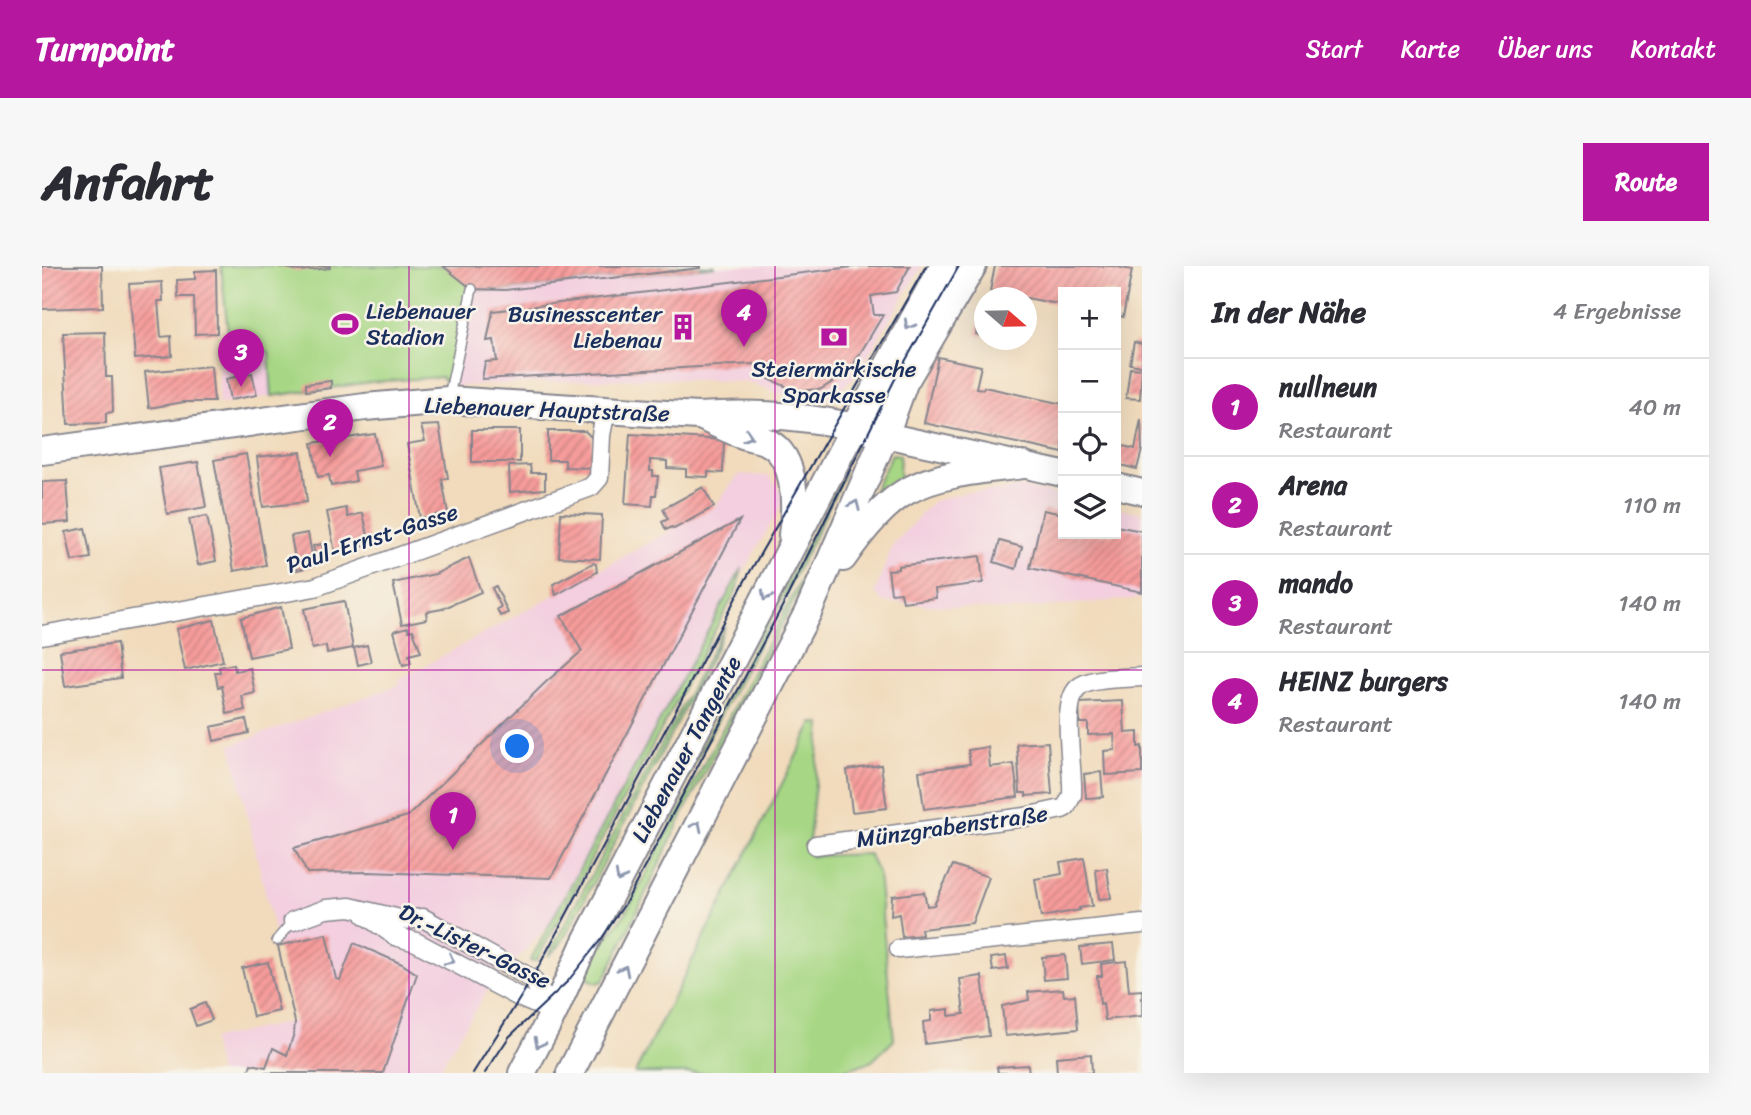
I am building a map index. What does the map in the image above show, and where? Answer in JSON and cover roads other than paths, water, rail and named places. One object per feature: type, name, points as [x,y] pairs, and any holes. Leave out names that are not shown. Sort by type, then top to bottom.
[{"type":"main road","name":"Liebenauer Tangente","points":[[522,1073],[554,1012],[586,941],[854,426],[943,266]]},
{"type":"main road","name":"Liebenauer Tangente","points":[[570,1073],[808,612],[885,435],[904,383],[973,266]]},
{"type":"main road","name":"Liebenauer Hauptstraße","points":[[42,451],[365,407],[448,400],[698,416],[737,413],[854,426],[885,435]]},
{"type":"main road","points":[[698,416],[742,435],[770,443],[782,456],[794,492],[795,511],[790,550]]},
{"type":"main road","points":[[885,435],[1058,473]]},
{"type":"main road","points":[[808,612],[863,530],[904,493],[960,473],[1023,465]]},
{"type":"main road","points":[[1121,487],[1142,492]]},
{"type":"main road","points":[[554,1012],[592,1031]]},
{"type":"street","name":"Paul-Ernst-Gasse","points":[[42,635],[315,587],[591,487],[599,478],[601,435],[606,411]]},
{"type":"street","name":"Münzgrabenstraße","points":[[816,845],[1025,817],[1066,807],[1072,795],[1069,707],[1078,688],[1116,678],[1142,677]]},
{"type":"street","name":"Dr.-Lister-Gasse","points":[[293,921],[326,909],[350,907],[404,920],[423,918],[532,979],[554,1012]]},
{"type":"street","name":"Dr.-Lister-Gasse","points":[[358,910],[395,936],[416,942],[521,998],[554,1012]]},
{"type":"street","points":[[899,949],[1142,924]]},
{"type":"lane","points":[[448,400],[472,289]]},
{"type":"lane","points":[[277,940],[293,921]]},
{"type":"tram line","points":[[473,1073],[532,979],[747,577],[926,266]]},
{"type":"tram line","points":[[485,1073],[509,1037],[568,981],[626,902],[784,603],[894,381],[959,266]]},
{"type":"place","name":"Liebenauer Stadion","points":[[345,324]]},
{"type":"place","name":"Businesscenter Liebenau","points":[[683,327]]},
{"type":"place","name":"Steiermärkische Sparkasse","points":[[834,337]]},
{"type":"place","name":"HEINZ burgers","points":[[744,347]]},
{"type":"place","name":"mando","points":[[241,387]]},
{"type":"place","name":"Arena","points":[[330,457]]},
{"type":"place","name":"nullneun","points":[[453,850]]}]
